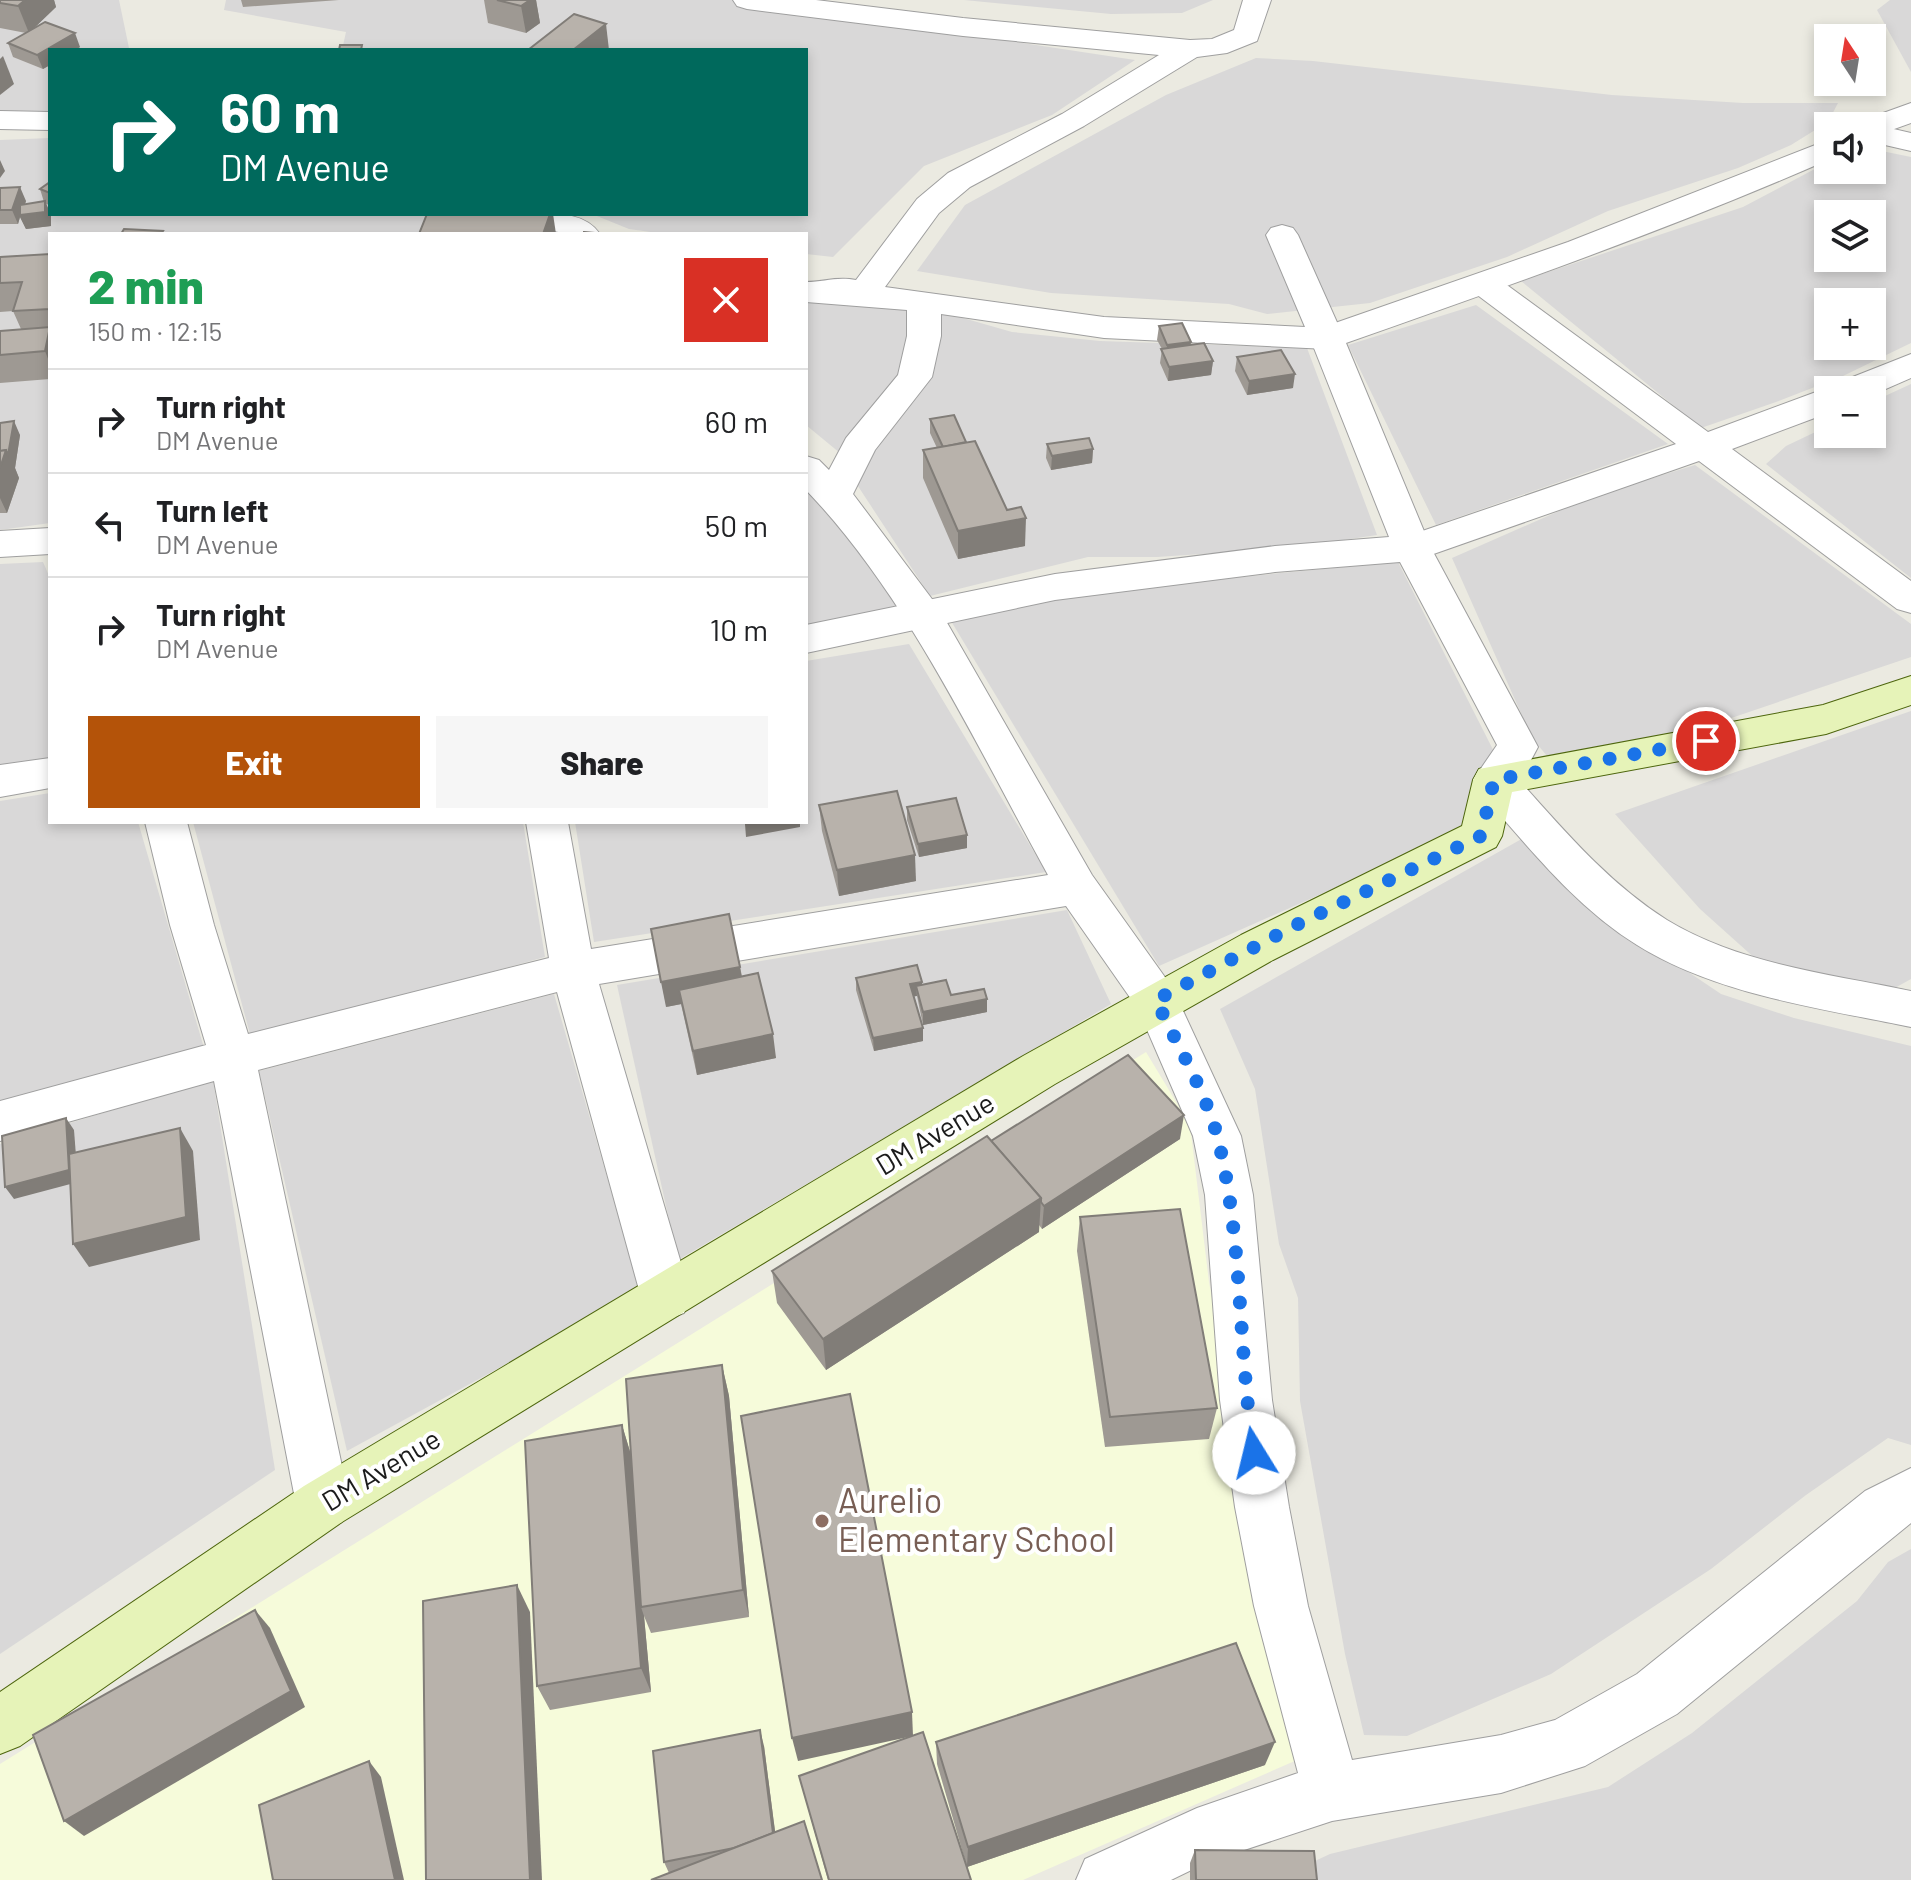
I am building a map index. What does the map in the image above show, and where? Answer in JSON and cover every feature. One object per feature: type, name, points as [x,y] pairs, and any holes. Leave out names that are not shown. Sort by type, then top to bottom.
[{"type":"main road","points":[[1494,780],[1826,719],[1911,690]]},
{"type":"main road","name":"DM Avenue","points":[[0,1726],[323,1504],[1156,1000],[1294,926],[1481,836],[1494,780]]},
{"type":"street","points":[[747,0],[963,27],[1190,49],[1217,47],[1247,35],[1257,0]]},
{"type":"street","points":[[864,292],[928,206],[959,180],[1073,120],[1190,49]]},
{"type":"street","points":[[1886,124],[1911,112]]},
{"type":"street","points":[[0,120],[48,121]]},
{"type":"street","points":[[1886,134],[1911,142]]},
{"type":"street","points":[[808,279],[864,292],[1073,324],[1172,332],[1327,338],[1484,284],[1752,183],[1814,155]]},
{"type":"street","points":[[549,216],[580,232]]},
{"type":"street","points":[[1282,235],[1412,548],[1518,747],[1494,780],[1560,852],[1634,920],[1655,934],[1688,950],[1741,968],[1861,999],[1911,1006]]},
{"type":"street","points":[[1484,284],[1911,600]]},
{"type":"street","points":[[808,292],[864,292]]},
{"type":"street","points":[[924,300],[924,336],[915,377],[859,446],[820,482],[850,513],[924,617],[1077,887],[1156,1000],[1217,1136],[1229,1195],[1246,1400],[1262,1507],[1281,1606],[1332,1792]]},
{"type":"street","points":[[1885,376],[1911,365]]},
{"type":"street","points":[[808,639],[924,617],[1055,587],[1132,575],[1412,548],[1814,405]]},
{"type":"street","points":[[0,544],[48,541]]},
{"type":"street","points":[[0,781],[48,773]]},
{"type":"street","points":[[167,824],[192,925],[232,1057],[323,1504]]},
{"type":"street","points":[[547,824],[573,970],[666,1297]]},
{"type":"street","points":[[0,1121],[232,1057],[573,970],[1077,887]]},
{"type":"street","points":[[1106,1880],[1197,1837],[1332,1792],[1501,1764],[1565,1746],[1657,1694],[1884,1509],[1911,1494]]},
{"type":"shaded area","points":[[0,0],[119,0],[129,48],[48,48],[48,111],[0,113]]},
{"type":"shaded area","points":[[226,0],[739,0],[1135,60],[1052,115],[924,166],[833,257],[808,254],[808,232],[651,232],[629,229],[597,216],[808,216],[808,48],[342,48],[346,32],[224,10]]},
{"type":"shaded area","points":[[964,0],[1213,0],[1182,13],[1111,14]]},
{"type":"shaded area","points":[[1890,0],[1911,0],[1911,72],[1886,24],[1877,10]]},
{"type":"shaded area","points":[[1256,58],[1313,61],[1612,95],[1743,103],[1838,103],[1833,112],[1814,112],[1814,131],[1791,145],[1738,168],[1608,211],[1507,257],[1370,303],[1267,314],[1229,304],[1051,293],[917,271],[965,205],[1166,95]]},
{"type":"shaded area","points":[[48,138],[48,216],[550,216],[569,232],[48,232],[48,269],[0,267],[0,140]]},
{"type":"shaded area","points":[[1886,152],[1911,157],[1911,343],[1886,355],[1886,288],[1814,288],[1814,360],[1876,360],[1843,376],[1814,376],[1814,387],[1701,428],[1521,281],[1743,207],[1814,169],[1814,184],[1886,184]]},
{"type":"shaded area","points":[[48,279],[48,523],[0,530],[0,280]]},
{"type":"shaded area","points":[[808,297],[935,310],[1012,332],[1100,341],[1307,348],[1377,535],[1289,548],[1157,557],[1088,557],[930,596],[852,477],[846,458],[808,427]]},
{"type":"shaded area","points":[[1476,305],[1668,444],[1436,525],[1348,345]]},
{"type":"shaded area","points":[[1911,384],[1911,578],[1766,464],[1786,446],[1814,433],[1814,448],[1886,448],[1886,396]]},
{"type":"shaded area","points":[[1695,465],[1911,624],[1911,657],[1563,775],[1532,738],[1452,558],[1591,497]]},
{"type":"shaded area","points":[[808,486],[909,613],[808,631]]},
{"type":"shaded area","points":[[43,562],[48,573],[48,761],[0,767],[0,564]]},
{"type":"shaded area","points":[[1398,562],[1521,805],[1159,966],[951,621],[1091,591]]},
{"type":"shaded area","points":[[909,644],[1046,872],[594,942],[575,824],[808,824],[808,661]]},
{"type":"shaded area","points":[[1911,711],[1911,979],[1893,989],[1768,970],[1700,909],[1615,814]]},
{"type":"shaded area","points":[[48,793],[48,824],[139,824],[204,1048],[0,1102],[0,801]]},
{"type":"shaded area","points":[[194,824],[523,824],[545,957],[251,1038]]},
{"type":"shaded area","points":[[1527,836],[1623,928],[1721,994],[1794,1018],[1911,1046],[1911,1445],[1888,1438],[1806,1495],[1711,1569],[1551,1674],[1407,1736],[1364,1735],[1345,1654],[1300,1401],[1298,1298],[1279,1244],[1255,1089],[1220,1009]]},
{"type":"shaded area","points":[[1067,910],[1111,1004],[678,1260],[617,985]]},
{"type":"shaded area","points":[[554,994],[640,1291],[347,1451],[259,1071]]},
{"type":"shaded area","name":"Aurelio Elementary School","points":[[1146,1052],[1190,1125],[1209,1282],[1297,1760],[1023,1880],[0,1880],[0,1764]]},
{"type":"shaded area","points":[[213,1080],[275,1470],[0,1654],[0,1144]]},
{"type":"shaded area","points":[[1911,1549],[1911,1880],[1274,1880],[1330,1854],[1608,1787],[1692,1733],[1857,1601],[1888,1562]]},
{"type":"building","points":[[0,0],[25,0],[18,6],[0,3]]},
{"type":"building","points":[[497,0],[530,0],[521,6]]},
{"type":"building","points":[[574,14],[606,24],[576,48],[531,48]]},
{"type":"building","points":[[45,22],[75,33],[37,55],[8,43]]},
{"type":"building","points":[[340,45],[362,45],[361,48],[339,48]]},
{"type":"building","points":[[20,187],[12,210],[0,210],[0,188]]},
{"type":"building","points":[[45,201],[45,212],[20,215],[20,205]]},
{"type":"building","points":[[426,216],[549,216],[544,232],[420,232]]},
{"type":"building","points":[[124,229],[163,231],[162,232],[122,232]]},
{"type":"building","points":[[48,254],[48,309],[13,311],[22,282],[0,283],[0,257]]},
{"type":"building","points":[[1182,323],[1191,342],[1167,345],[1159,326]]},
{"type":"building","points":[[48,327],[45,351],[0,355],[0,331]]},
{"type":"building","points":[[1204,343],[1213,361],[1169,367],[1161,349]]},
{"type":"building","points":[[1281,350],[1295,374],[1249,381],[1237,357]]},
{"type":"building","points":[[954,415],[966,442],[943,447],[930,419]]},
{"type":"building","points":[[14,421],[8,455],[6,450],[0,451],[0,423]]},
{"type":"building","points":[[1089,438],[1093,449],[1052,456],[1047,444]]},
{"type":"building","points":[[975,441],[1007,510],[1021,507],[1026,518],[958,531],[923,450]]},
{"type":"building","points":[[6,450],[0,468],[0,451]]},
{"type":"building","points":[[897,791],[915,855],[837,870],[819,805]]},
{"type":"building","points":[[956,798],[967,835],[918,844],[907,807]]},
{"type":"building","points":[[729,914],[740,967],[661,982],[651,929]]},
{"type":"building","points":[[917,965],[922,982],[910,984],[923,1028],[873,1038],[856,978]]},
{"type":"building","points":[[758,973],[773,1034],[693,1051],[679,990]]},
{"type":"building","points":[[946,980],[951,995],[984,989],[987,999],[923,1012],[916,986]]},
{"type":"building","points":[[1128,1055],[1184,1115],[1044,1206],[1041,1198],[991,1141]]},
{"type":"building","points":[[66,1118],[69,1170],[5,1187],[2,1136]]},
{"type":"building","points":[[180,1128],[186,1217],[73,1244],[69,1154]]},
{"type":"building","points":[[987,1136],[1041,1198],[823,1339],[772,1271]]},
{"type":"building","points":[[1180,1209],[1217,1408],[1110,1417],[1080,1217]]},
{"type":"building","points":[[722,1365],[743,1590],[641,1607],[626,1379]]},
{"type":"building","points":[[850,1394],[912,1712],[792,1738],[741,1416]]},
{"type":"building","points":[[622,1425],[641,1668],[537,1686],[525,1441]]},
{"type":"building","points":[[517,1585],[530,1880],[426,1880],[423,1601]]},
{"type":"building","points":[[255,1610],[291,1691],[64,1821],[33,1735]]},
{"type":"building","points":[[1236,1643],[1275,1742],[968,1847],[936,1742]]},
{"type":"building","points":[[760,1730],[773,1833],[734,1848],[664,1862],[653,1751]]},
{"type":"building","points":[[923,1732],[971,1880],[829,1880],[799,1776]]},
{"type":"building","points":[[369,1761],[395,1880],[273,1880],[259,1805]]},
{"type":"building","points":[[804,1821],[822,1880],[651,1880]]},
{"type":"building","points":[[1195,1850],[1314,1851],[1317,1880],[1196,1880]]},
{"type":"place","name":"Aurelio Elementary School","points":[[822,1521]]},
{"type":"route","points":[[1254,1453],[1246,1400],[1229,1195],[1217,1136],[1156,1000],[1294,926],[1481,836],[1494,780],[1706,741]]}]
